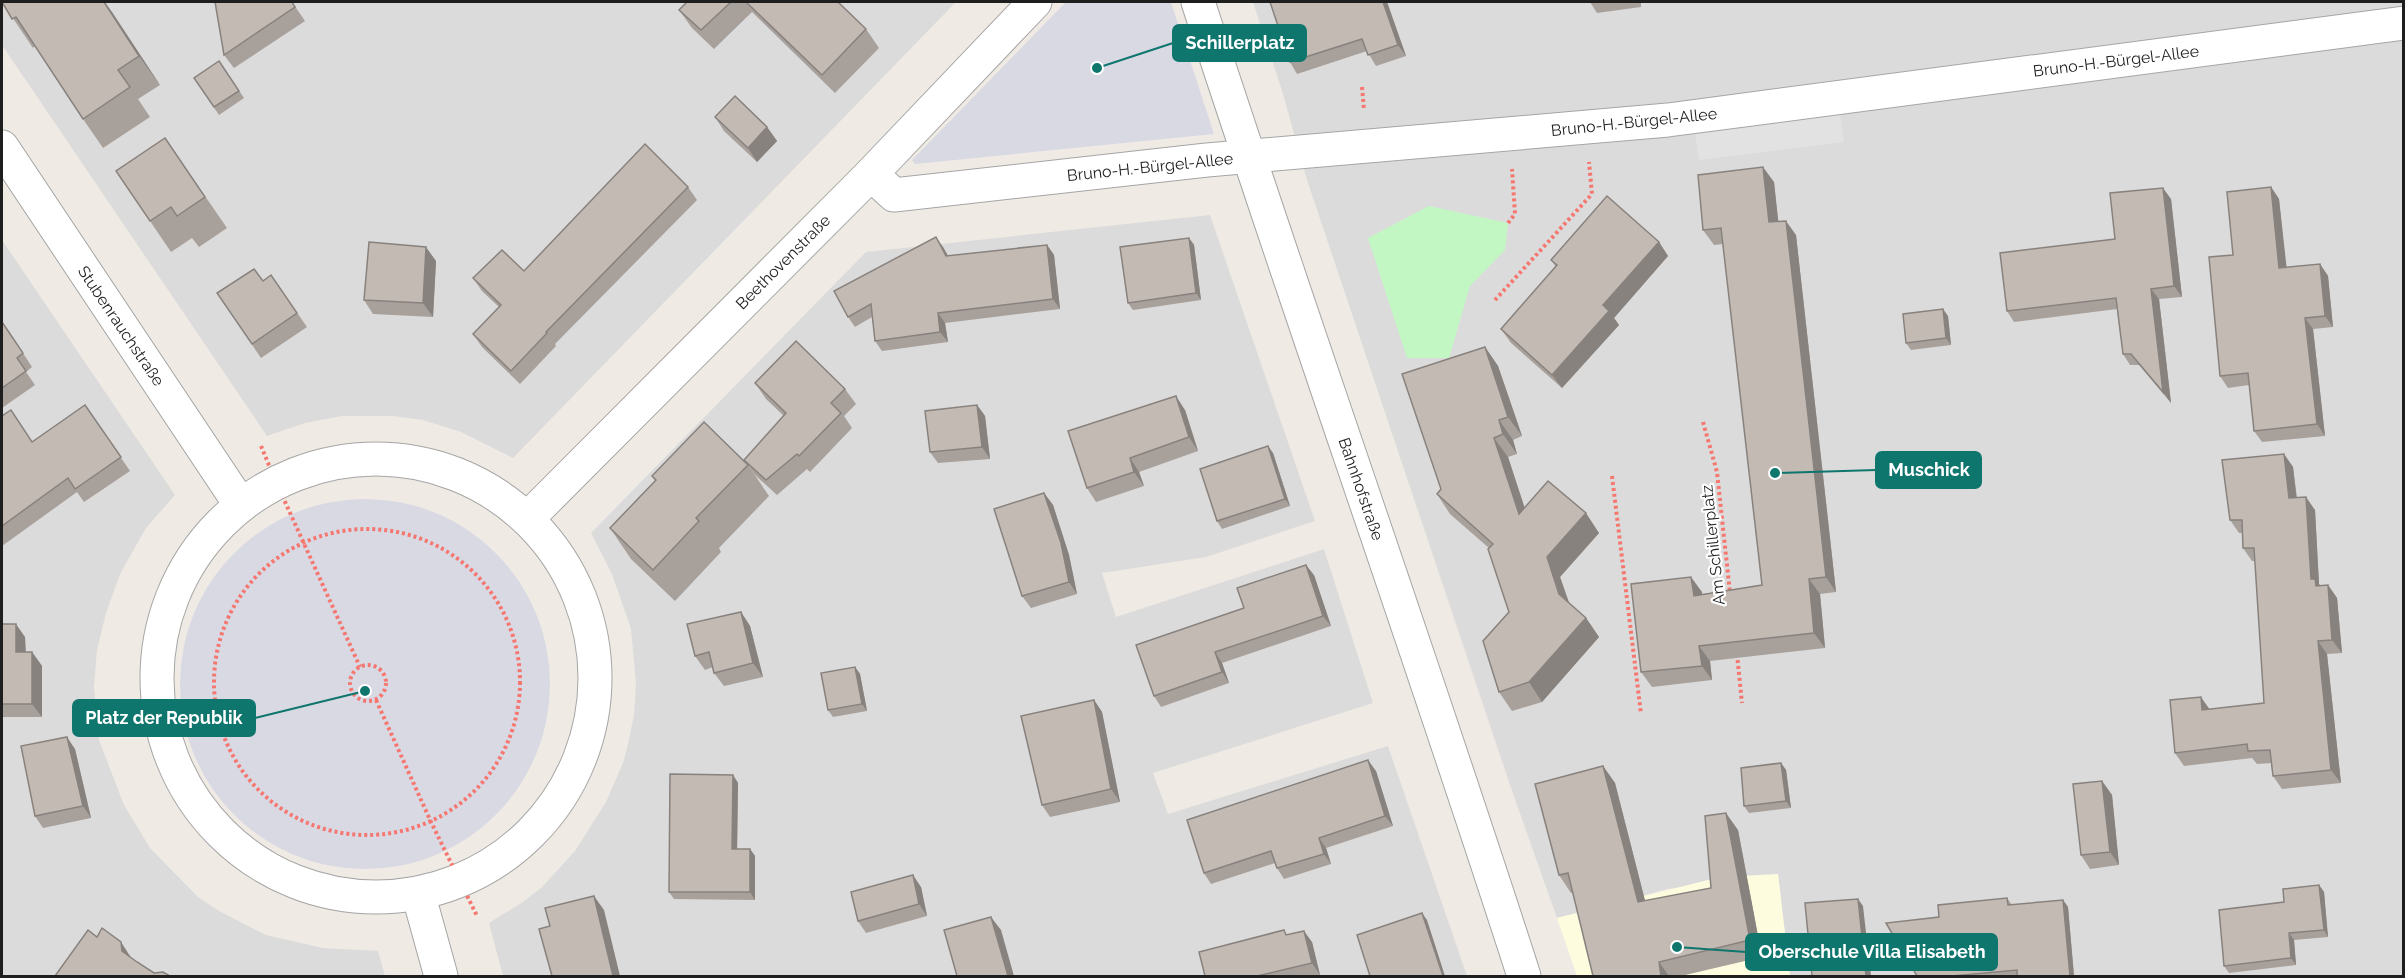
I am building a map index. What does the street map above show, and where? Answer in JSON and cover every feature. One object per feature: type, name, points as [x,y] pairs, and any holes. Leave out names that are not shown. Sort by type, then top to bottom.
[{"type":"street","name":"Beethovenstraße","points":[[528,518],[871,174],[1035,2]]},
{"type":"street","name":"Bahnhofstraße","points":[[1198,2],[1248,157],[1436,705],[1524,976]]},
{"type":"street","name":"Bruno-H.-Bürgel-Allee","points":[[871,174],[894,195],[1207,160],[1586,128],[1690,117],[2400,22]]},
{"type":"street","name":"Stubenrauchstraße","points":[[2,147],[240,504]]},
{"type":"street","points":[[364,458],[401,459],[447,470],[490,490],[528,518],[561,560],[584,609],[595,662],[592,716],[584,747],[571,777],[554,805],[512,850],[460,881],[418,893],[371,897],[324,891],[279,875],[239,850],[206,817],[184,785],[168,749],[159,711],[156,675],[160,638],[170,603],[198,549],[240,504],[276,482],[326,463],[364,458]]},
{"type":"street","points":[[418,893],[441,976]]},
{"type":"path","points":[[1495,300],[1592,194],[1586,128]]},
{"type":"path","points":[[1508,223],[1515,214],[1510,134]]},
{"type":"path","name":"Am Schillerplatz","points":[[1704,422],[1717,472],[1731,599]]},
{"type":"path","points":[[261,446],[360,667]]},
{"type":"path","points":[[1612,477],[1641,714]]},
{"type":"path","points":[[355,529],[398,531],[429,541],[456,556],[480,578],[500,604],[513,633],[520,664],[520,697],[514,728],[501,758],[482,784],[458,806],[431,822],[392,834],[352,836],[314,826],[278,808],[249,780],[227,746],[216,708],[214,668],[223,628],[242,593],[269,563],[303,542],[334,532],[355,529]]},
{"type":"path","points":[[1736,645],[1743,702]]},
{"type":"path","points":[[360,667],[377,667],[384,676],[386,687],[381,697],[376,700],[364,701],[354,694],[350,682],[355,671],[360,667]]},
{"type":"path","points":[[376,700],[431,822],[477,916]]},
{"type":"shaded area","points":[[2,2],[956,2],[513,458],[461,432],[423,420],[393,416],[342,416],[305,423],[267,436],[2,45]]},
{"type":"shaded area","points":[[1066,2],[1171,2],[1214,134],[915,164],[912,160]]},
{"type":"shaded area","points":[[1253,2],[2403,2],[2403,976],[1790,976],[1778,874],[1667,889],[1557,918],[1511,788],[1307,180],[1283,94]]},
{"type":"shaded area","points":[[1840,114],[1844,142],[1699,160],[1695,133]]},
{"type":"shaded area","points":[[1210,215],[1315,521],[1206,557],[1102,573],[1116,617],[1324,549],[1373,703],[1153,773],[1168,814],[1388,746],[1467,976],[503,976],[489,923],[541,888],[575,851],[606,802],[623,763],[634,715],[636,684],[631,629],[612,574],[591,533],[866,252]]},
{"type":"shaded area","points":[[2,240],[175,495],[146,528],[120,574],[106,613],[97,650],[94,687],[99,740],[124,805],[150,848],[199,898],[266,935],[323,948],[378,951],[385,976],[2,976]]},
{"type":"shaded area","points":[[365,499],[401,502],[436,513],[468,530],[496,553],[519,581],[536,613],[547,648],[550,684],[547,720],[536,755],[519,787],[496,815],[468,838],[436,855],[401,866],[365,869],[329,866],[294,855],[262,838],[234,815],[211,787],[194,755],[183,720],[180,684],[183,648],[194,613],[211,581],[234,553],[262,530],[294,513],[329,502]]},
{"type":"shaded area","points":[[1778,874],[1790,976],[1577,976],[1557,918],[1720,877]]},
{"type":"green space","points":[[1429,206],[1508,223],[1505,250],[1470,286],[1449,358],[1407,358],[1368,238]]},
{"type":"building","points":[[2,2],[104,2],[139,56],[118,70],[130,87],[83,119],[16,17],[12,19]]},
{"type":"building","points":[[215,2],[292,2],[295,7],[224,55]]},
{"type":"building","points":[[687,2],[731,2],[701,30],[679,10]]},
{"type":"building","points":[[746,2],[838,2],[866,29],[822,75]]},
{"type":"building","points":[[1270,2],[1383,2],[1398,45],[1368,55],[1362,39],[1290,62]]},
{"type":"building","points":[[219,61],[239,91],[214,107],[194,78]]},
{"type":"building","points":[[735,96],[767,127],[748,148],[715,117]]},
{"type":"building","points":[[165,138],[205,197],[177,216],[171,207],[150,221],[116,171]]},
{"type":"building","points":[[645,144],[688,187],[546,332],[511,371],[473,334],[501,305],[473,278],[502,250],[524,271]]},
{"type":"building","points":[[1763,167],[1769,222],[1786,221],[1826,577],[1809,579],[1814,633],[1699,646],[1702,666],[1641,672],[1631,584],[1691,577],[1694,596],[1762,585],[1721,228],[1703,230],[1698,175]]},
{"type":"building","points":[[2271,187],[2279,268],[2320,264],[2325,316],[2305,318],[2317,424],[2254,431],[2248,373],[2220,376],[2209,257],[2233,255],[2227,192]]},
{"type":"building","points":[[2163,188],[2174,286],[2151,289],[2163,392],[2131,354],[2123,354],[2116,298],[2007,311],[2000,253],[2115,239],[2110,193]]},
{"type":"building","points":[[1607,196],[1659,242],[1603,305],[1609,311],[1552,375],[1501,329],[1557,265],[1551,260]]},
{"type":"building","points":[[936,237],[946,256],[1047,245],[1053,299],[938,313],[940,332],[875,341],[871,304],[848,317],[834,291]]},
{"type":"building","points":[[1189,238],[1196,293],[1128,303],[1120,247]]},
{"type":"building","points":[[369,242],[426,247],[423,303],[364,300]]},
{"type":"building","points":[[254,269],[263,281],[271,275],[297,313],[252,344],[217,293]]},
{"type":"building","points":[[1943,309],[1946,338],[1906,343],[1903,314]]},
{"type":"building","points":[[2,322],[23,353],[17,358],[26,371],[2,388]]},
{"type":"building","points":[[796,341],[845,389],[831,403],[841,413],[799,456],[797,454],[766,480],[744,460],[786,413],[755,383]]},
{"type":"building","points":[[1485,347],[1508,417],[1499,420],[1503,434],[1494,438],[1519,514],[1548,481],[1586,513],[1547,557],[1559,594],[1586,618],[1529,682],[1499,692],[1483,641],[1509,612],[1488,549],[1493,544],[1437,494],[1441,489],[1402,374]]},
{"type":"building","points":[[1176,396],[1189,437],[1130,458],[1134,472],[1087,488],[1068,431]]},
{"type":"building","points":[[85,405],[121,457],[75,489],[68,478],[2,526],[2,416],[11,410],[32,442]]},
{"type":"building","points":[[977,405],[982,447],[930,452],[925,411]]},
{"type":"building","points":[[704,422],[748,465],[696,518],[699,521],[653,570],[610,528],[656,480],[652,476]]},
{"type":"building","points":[[1268,446],[1285,499],[1217,521],[1200,469]]},
{"type":"building","points":[[2284,454],[2289,498],[2306,497],[2311,579],[2315,579],[2316,586],[2328,585],[2332,640],[2318,641],[2331,770],[2273,776],[2270,750],[2248,751],[2247,744],[2175,753],[2170,700],[2201,697],[2202,710],[2264,703],[2254,548],[2243,548],[2242,520],[2230,520],[2222,460]]},
{"type":"building","points":[[1044,493],[1061,543],[1069,582],[1022,596],[994,509]]},
{"type":"building","points":[[1306,565],[1323,616],[1215,652],[1222,672],[1154,696],[1136,645],[1244,608],[1237,588]]},
{"type":"building","points":[[741,612],[753,663],[714,673],[709,652],[695,656],[687,624]]},
{"type":"building","points":[[2,624],[16,624],[16,652],[32,652],[32,704],[2,704]]},
{"type":"building","points":[[855,667],[862,704],[828,710],[821,673]]},
{"type":"building","points":[[1094,700],[1111,789],[1042,805],[1021,716]]},
{"type":"building","points":[[67,737],[83,806],[35,816],[21,746]]},
{"type":"building","points":[[1368,760],[1385,816],[1319,838],[1324,854],[1277,868],[1271,851],[1204,873],[1187,820]]},
{"type":"building","points":[[1781,763],[1786,801],[1744,806],[1741,768]]},
{"type":"building","points":[[1603,766],[1638,902],[1711,888],[1705,816],[1726,813],[1750,940],[1659,962],[1661,976],[1593,976],[1568,873],[1559,875],[1535,784]]},
{"type":"building","points":[[670,774],[733,775],[732,849],[750,849],[750,892],[669,892]]},
{"type":"building","points":[[2102,781],[2110,852],[2081,855],[2073,784]]},
{"type":"building","points":[[913,875],[919,904],[858,921],[851,892]]},
{"type":"building","points":[[2319,885],[2324,930],[2289,933],[2291,958],[2224,966],[2219,910],[2284,902],[2283,889]]},
{"type":"building","points":[[594,896],[613,976],[552,976],[539,929],[550,926],[545,908]]},
{"type":"building","points":[[2007,898],[2008,905],[2063,900],[2070,976],[2017,976],[2017,970],[1952,976],[1917,976],[1886,923],[1939,917],[1938,905]]},
{"type":"building","points":[[1858,899],[1866,976],[1812,976],[1805,903]]},
{"type":"building","points":[[1422,913],[1443,976],[1370,976],[1357,935]]},
{"type":"building","points":[[991,917],[1008,976],[957,976],[944,930]]},
{"type":"building","points":[[102,928],[121,942],[122,951],[137,962],[154,973],[163,972],[170,976],[55,976],[88,930],[97,937]]},
{"type":"building","points":[[1284,930],[1286,935],[1304,931],[1312,963],[1257,976],[1205,976],[1199,952]]},
{"type":"place","name":"Schillerplatz","points":[[1097,68]]},
{"type":"place","name":"Muschick","points":[[1775,473]]},
{"type":"place","name":"Platz der Republik","points":[[365,691]]},
{"type":"place","name":"Oberschule Villa Elisabeth","points":[[1677,947]]}]
